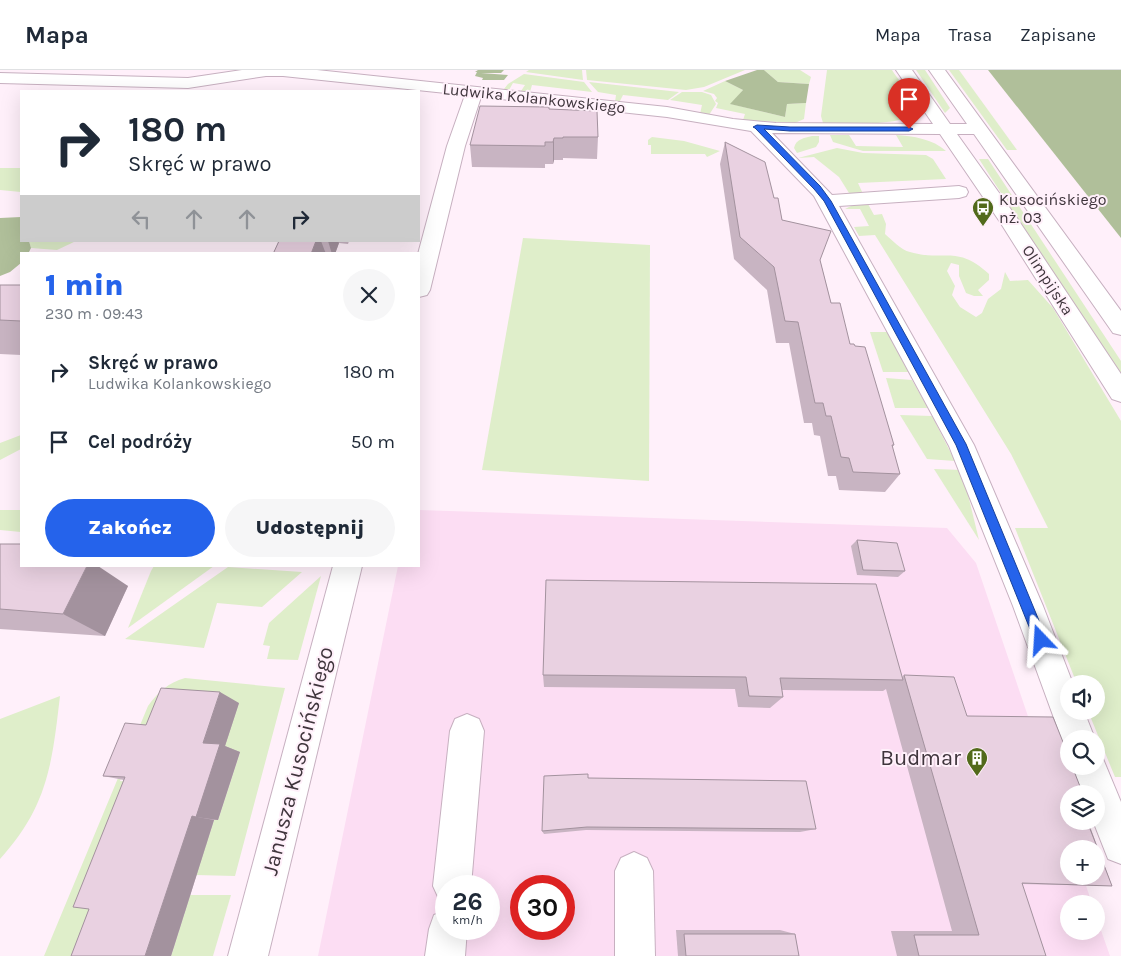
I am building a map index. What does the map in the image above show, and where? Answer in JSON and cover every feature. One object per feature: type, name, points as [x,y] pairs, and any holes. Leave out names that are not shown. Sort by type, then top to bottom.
[{"type":"street","name":"Ludwika Kolankowskiego","points":[[0,78],[185,87],[265,70],[667,112],[757,127],[790,129],[978,129]]},
{"type":"street","name":"Olimpijska","points":[[904,70],[1010,222],[1121,393]]},
{"type":"street","name":"Olimpijska","points":[[937,70],[1121,327]]},
{"type":"street","points":[[420,286],[456,146],[475,91]]},
{"type":"street","points":[[757,127],[817,187],[827,201],[961,444],[1028,606],[1075,730]]},
{"type":"street","points":[[827,201],[959,192]]},
{"type":"street","name":"Janusza Kusocińskiego","points":[[248,956],[348,567]]},
{"type":"street","points":[[453,875],[467,731]]},
{"type":"street","points":[[1092,775],[1121,846]]},
{"type":"street","points":[[634,871],[635,956]]},
{"type":"street","points":[[445,956],[447,940]]},
{"type":"shaded area","points":[[420,510],[947,528],[976,563],[1060,811],[1060,830],[1067,830],[1070,840],[1060,840],[1060,885],[1086,885],[1089,895],[1060,895],[1060,940],[1104,940],[1110,956],[318,956],[398,567],[420,567]]},
{"type":"green space","points":[[478,70],[504,70],[501,73],[481,73],[508,75],[504,80],[482,80],[483,78],[475,76],[477,72],[475,72]]},
{"type":"green space","points":[[529,70],[582,70],[583,80],[526,72]]},
{"type":"green space","points":[[586,70],[745,70],[704,87],[686,90],[587,80]]},
{"type":"green space","points":[[757,70],[764,70],[778,82],[809,84],[806,103],[787,104],[785,117],[730,104],[743,90],[725,81]]},
{"type":"green space","points":[[764,70],[800,70],[811,77],[809,84],[778,82]]},
{"type":"green space","points":[[827,70],[892,70],[909,95],[915,110],[910,116],[901,120],[888,122],[858,124],[823,123],[821,116]]},
{"type":"green space","points":[[916,70],[925,70],[950,108],[945,113]]},
{"type":"green space","points":[[949,70],[959,70],[1017,150],[1007,150]]},
{"type":"green space","points":[[988,70],[1121,70],[1121,238]]},
{"type":"green space","points":[[524,74],[584,82],[592,92],[532,85],[530,92],[521,91],[525,85],[513,83],[509,90],[504,89],[508,84]]},
{"type":"green space","points":[[725,81],[743,90],[731,104],[785,117],[787,104],[806,103],[804,119],[795,123],[743,120],[745,114],[716,108],[718,103],[715,101],[717,98],[714,94],[703,91]]},
{"type":"green space","points":[[589,82],[679,92],[668,100],[623,95],[619,103],[615,102],[616,95],[598,92]]},
{"type":"green space","points":[[682,92],[702,92],[711,95],[716,104],[709,115],[700,114],[702,105],[670,100]]},
{"type":"green space","points":[[830,135],[849,135],[856,146],[903,147],[896,135],[909,136],[929,141],[946,151],[863,151],[833,142]]},
{"type":"green space","points":[[819,136],[819,142],[816,147],[797,153],[794,148],[797,143],[801,139]]},
{"type":"green space","points":[[652,137],[684,141],[720,151],[707,157],[705,154],[651,154],[651,145],[648,145],[648,140]]},
{"type":"green space","points":[[837,148],[863,153],[926,155],[933,159],[946,179],[858,183],[863,194],[834,195],[849,193],[839,177],[814,157],[798,158]]},
{"type":"green space","points":[[979,159],[988,159],[1121,361],[1121,378]]},
{"type":"green space","points":[[0,168],[20,168],[20,192],[0,190]]},
{"type":"green space","points":[[855,204],[868,204],[874,215],[882,214],[886,224],[885,234],[903,249],[922,255],[959,256],[978,265],[989,274],[989,280],[978,290],[983,296],[974,296],[966,293],[959,276],[959,265],[951,263],[947,271],[955,286],[952,295],[960,307],[976,317],[982,313],[988,299],[1001,289],[1005,272],[1010,281],[1028,280],[1053,308],[1121,421],[1121,777],[1115,777],[1105,753],[1105,730],[1096,730],[1092,720],[1105,720],[1105,675],[1073,675],[1015,528],[1048,528],[1011,454],[875,235],[859,236],[854,227],[869,226],[860,209],[845,209]]},
{"type":"green space","points":[[20,217],[20,242],[29,242],[31,248],[29,252],[20,252],[20,264],[10,272],[0,276],[0,218]]},
{"type":"green space","points":[[523,238],[650,245],[649,481],[482,470]]},
{"type":"green space","points":[[29,242],[74,242],[57,250],[31,248]]},
{"type":"green space","points":[[870,332],[888,332],[909,372],[883,372]]},
{"type":"green space","points":[[886,378],[912,380],[928,408],[895,408]]},
{"type":"green space","points":[[900,415],[932,416],[955,461],[927,459]]},
{"type":"green space","points":[[20,435],[20,450],[0,460],[0,443]]},
{"type":"green space","points":[[934,469],[962,470],[979,540]]},
{"type":"green space","points":[[0,510],[20,510],[20,532],[0,530]]},
{"type":"green space","points":[[153,567],[213,567],[128,628]]},
{"type":"green space","points":[[228,567],[302,572],[262,607],[217,603],[204,648],[125,639]]},
{"type":"green space","points":[[321,576],[298,660],[267,659],[270,646],[263,645],[269,623]]},
{"type":"green space","points":[[185,678],[285,688],[235,876],[196,875],[214,820],[218,820],[240,752],[129,759],[120,781],[151,784],[101,956],[44,956],[148,706],[164,689]]},
{"type":"green space","points":[[60,696],[54,743],[45,783],[28,821],[16,840],[0,859],[0,719]]},
{"type":"green space","points":[[190,895],[231,895],[213,956],[171,956]]},
{"type":"building","points":[[480,106],[549,107],[549,109],[597,111],[598,137],[554,138],[553,142],[545,142],[545,146],[470,145]]},
{"type":"building","points":[[725,142],[765,162],[774,198],[778,198],[782,220],[831,231],[820,260],[831,303],[840,303],[850,344],[865,347],[894,445],[892,445],[900,474],[853,472],[849,458],[841,457],[831,416],[826,416],[823,403],[815,403],[798,322],[785,321],[774,267],[740,237]]},
{"type":"building","points":[[279,242],[316,242],[312,252],[274,252]]},
{"type":"building","points":[[0,285],[20,285],[20,321],[0,320]]},
{"type":"building","points":[[857,540],[897,543],[905,571],[863,570]]},
{"type":"building","points":[[0,544],[20,544],[20,567],[86,567],[63,614],[0,609]]},
{"type":"building","points":[[546,580],[876,584],[903,680],[780,678],[783,697],[749,696],[746,677],[543,675]]},
{"type":"building","name":"Budmar","points":[[904,675],[954,677],[967,716],[1053,717],[1060,734],[1060,775],[1076,775],[1079,785],[1060,785],[1060,830],[1090,830],[1094,840],[1060,840],[1060,884],[1022,883],[1046,956],[919,956],[914,935],[979,935]]},
{"type":"building","points":[[161,688],[220,692],[203,743],[220,744],[196,817],[192,816],[145,956],[71,956],[89,909],[73,907],[125,777],[103,776],[125,723],[146,725]]},
{"type":"building","points":[[588,774],[588,778],[806,781],[816,829],[587,827],[542,831],[544,776]]},
{"type":"building","name":"Budmar","points":[[1105,868],[1112,886],[1082,885],[1105,885]]},
{"type":"building","points":[[684,934],[795,934],[799,956],[686,956]]},
{"type":"place","name":"Kusocińskiego nż. 03","points":[[983,227]]},
{"type":"place","name":"Budmar","points":[[977,777]]},
{"type":"route","points":[[909,129],[790,129],[757,127],[817,187],[827,201],[961,444],[1041,640]]}]
